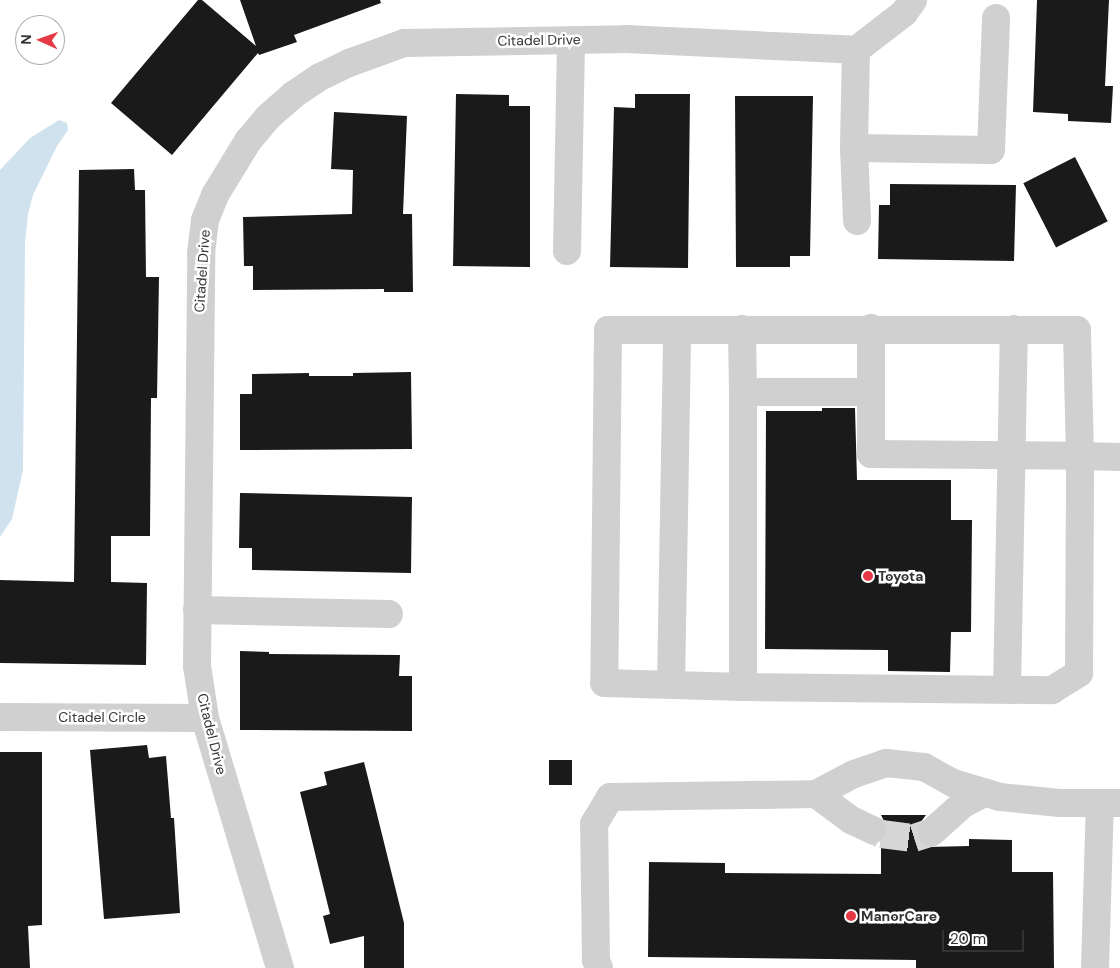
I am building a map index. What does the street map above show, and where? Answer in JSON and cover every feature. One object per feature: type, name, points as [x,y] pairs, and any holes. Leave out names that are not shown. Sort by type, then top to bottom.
[{"type":"street","points":[[857,221],[854,148],[856,50],[904,13],[913,0]]},
{"type":"street","points":[[854,148],[991,150],[996,18]]},
{"type":"street","points":[[567,251],[571,40]]},
{"type":"street","name":"Citadel Drive","points":[[280,968],[205,718],[197,666],[201,253],[205,220],[216,195],[248,141],[268,117],[286,100],[320,77],[349,63],[404,43],[626,40],[856,50]]},
{"type":"street","points":[[870,328],[871,454],[1120,457]]},
{"type":"street","points":[[870,328],[1077,330],[1080,456],[1079,673],[1052,690],[604,684],[608,330],[870,328]]},
{"type":"street","points":[[1007,689],[1014,329]]},
{"type":"street","points":[[671,685],[677,330]]},
{"type":"street","points":[[742,330],[744,392],[743,687]]},
{"type":"street","points":[[744,392],[871,392]]},
{"type":"street","points":[[197,610],[389,614]]},
{"type":"street","name":"Citadel Circle","points":[[0,717],[205,718]]},
{"type":"street","points":[[599,968],[596,960],[594,824],[610,796],[816,794],[854,774],[886,763],[924,767],[953,783],[1000,798],[1060,803],[1110,803],[1095,968]]},
{"type":"street","points":[[932,832],[963,804],[985,792]]},
{"type":"street","points":[[816,794],[851,820],[872,830]]},
{"type":"water","points":[[59,120],[67,123],[68,130],[57,146],[33,195],[28,214],[25,243],[23,470],[12,519],[0,537],[0,170],[30,138]]},
{"type":"building","points":[[198,0],[202,0],[256,46],[240,0],[380,0],[381,3],[294,35],[297,42],[259,55],[258,53],[172,155],[111,103]]},
{"type":"building","points":[[1037,0],[1109,0],[1105,86],[1113,86],[1111,123],[1068,121],[1068,114],[1033,112]]},
{"type":"building","points":[[456,94],[509,95],[509,106],[530,106],[530,267],[453,266]]},
{"type":"building","points":[[635,94],[690,94],[688,268],[610,267],[614,107],[635,108]]},
{"type":"building","points":[[735,96],[813,96],[810,256],[790,256],[790,267],[736,267]]},
{"type":"building","points":[[334,112],[407,116],[403,214],[412,214],[413,292],[384,292],[384,289],[253,290],[253,266],[244,266],[243,217],[352,214],[353,170],[331,169]]},
{"type":"building","points":[[1075,157],[1108,221],[1056,247],[1023,183]]},
{"type":"building","points":[[134,169],[135,190],[145,190],[146,277],[159,277],[157,398],[151,398],[150,536],[111,536],[111,582],[147,583],[146,665],[0,663],[0,580],[74,582],[79,170]]},
{"type":"building","points":[[890,184],[1016,185],[1014,261],[878,259],[879,205],[890,205]]},
{"type":"building","points":[[411,372],[412,449],[240,450],[240,394],[252,394],[252,374],[309,373],[309,376],[353,376],[353,373]]},
{"type":"building","name":"Toyota","points":[[822,408],[855,408],[857,480],[951,480],[951,520],[972,520],[971,632],[951,632],[950,672],[888,671],[888,650],[765,649],[766,411],[822,411]]},
{"type":"building","points":[[240,493],[412,497],[411,573],[252,570],[252,548],[239,548]]},
{"type":"building","points":[[240,651],[269,652],[269,654],[400,655],[399,676],[412,676],[412,731],[240,730]]},
{"type":"building","points":[[147,745],[149,758],[166,756],[171,818],[174,818],[180,913],[104,919],[90,750]]},
{"type":"building","points":[[0,752],[42,752],[42,925],[28,926],[30,968],[0,968]]},
{"type":"building","points":[[549,760],[572,760],[572,785],[549,785]]},
{"type":"building","points":[[364,762],[404,923],[404,968],[364,968],[364,936],[330,944],[323,916],[330,914],[300,792],[327,785],[324,772]]},
{"type":"building","name":"ManorCare","points":[[881,815],[926,815],[917,827],[917,835],[920,842],[928,847],[969,846],[969,839],[1012,840],[1012,872],[1053,872],[1054,968],[916,968],[916,960],[648,957],[649,862],[725,863],[725,873],[881,874],[881,843],[888,829]]},
{"type":"tunnel","points":[[872,830],[881,834],[914,838],[932,832]]},
{"type":"place","name":"Toyota","points":[[868,576]]},
{"type":"place","name":"ManorCare","points":[[851,916]]}]
